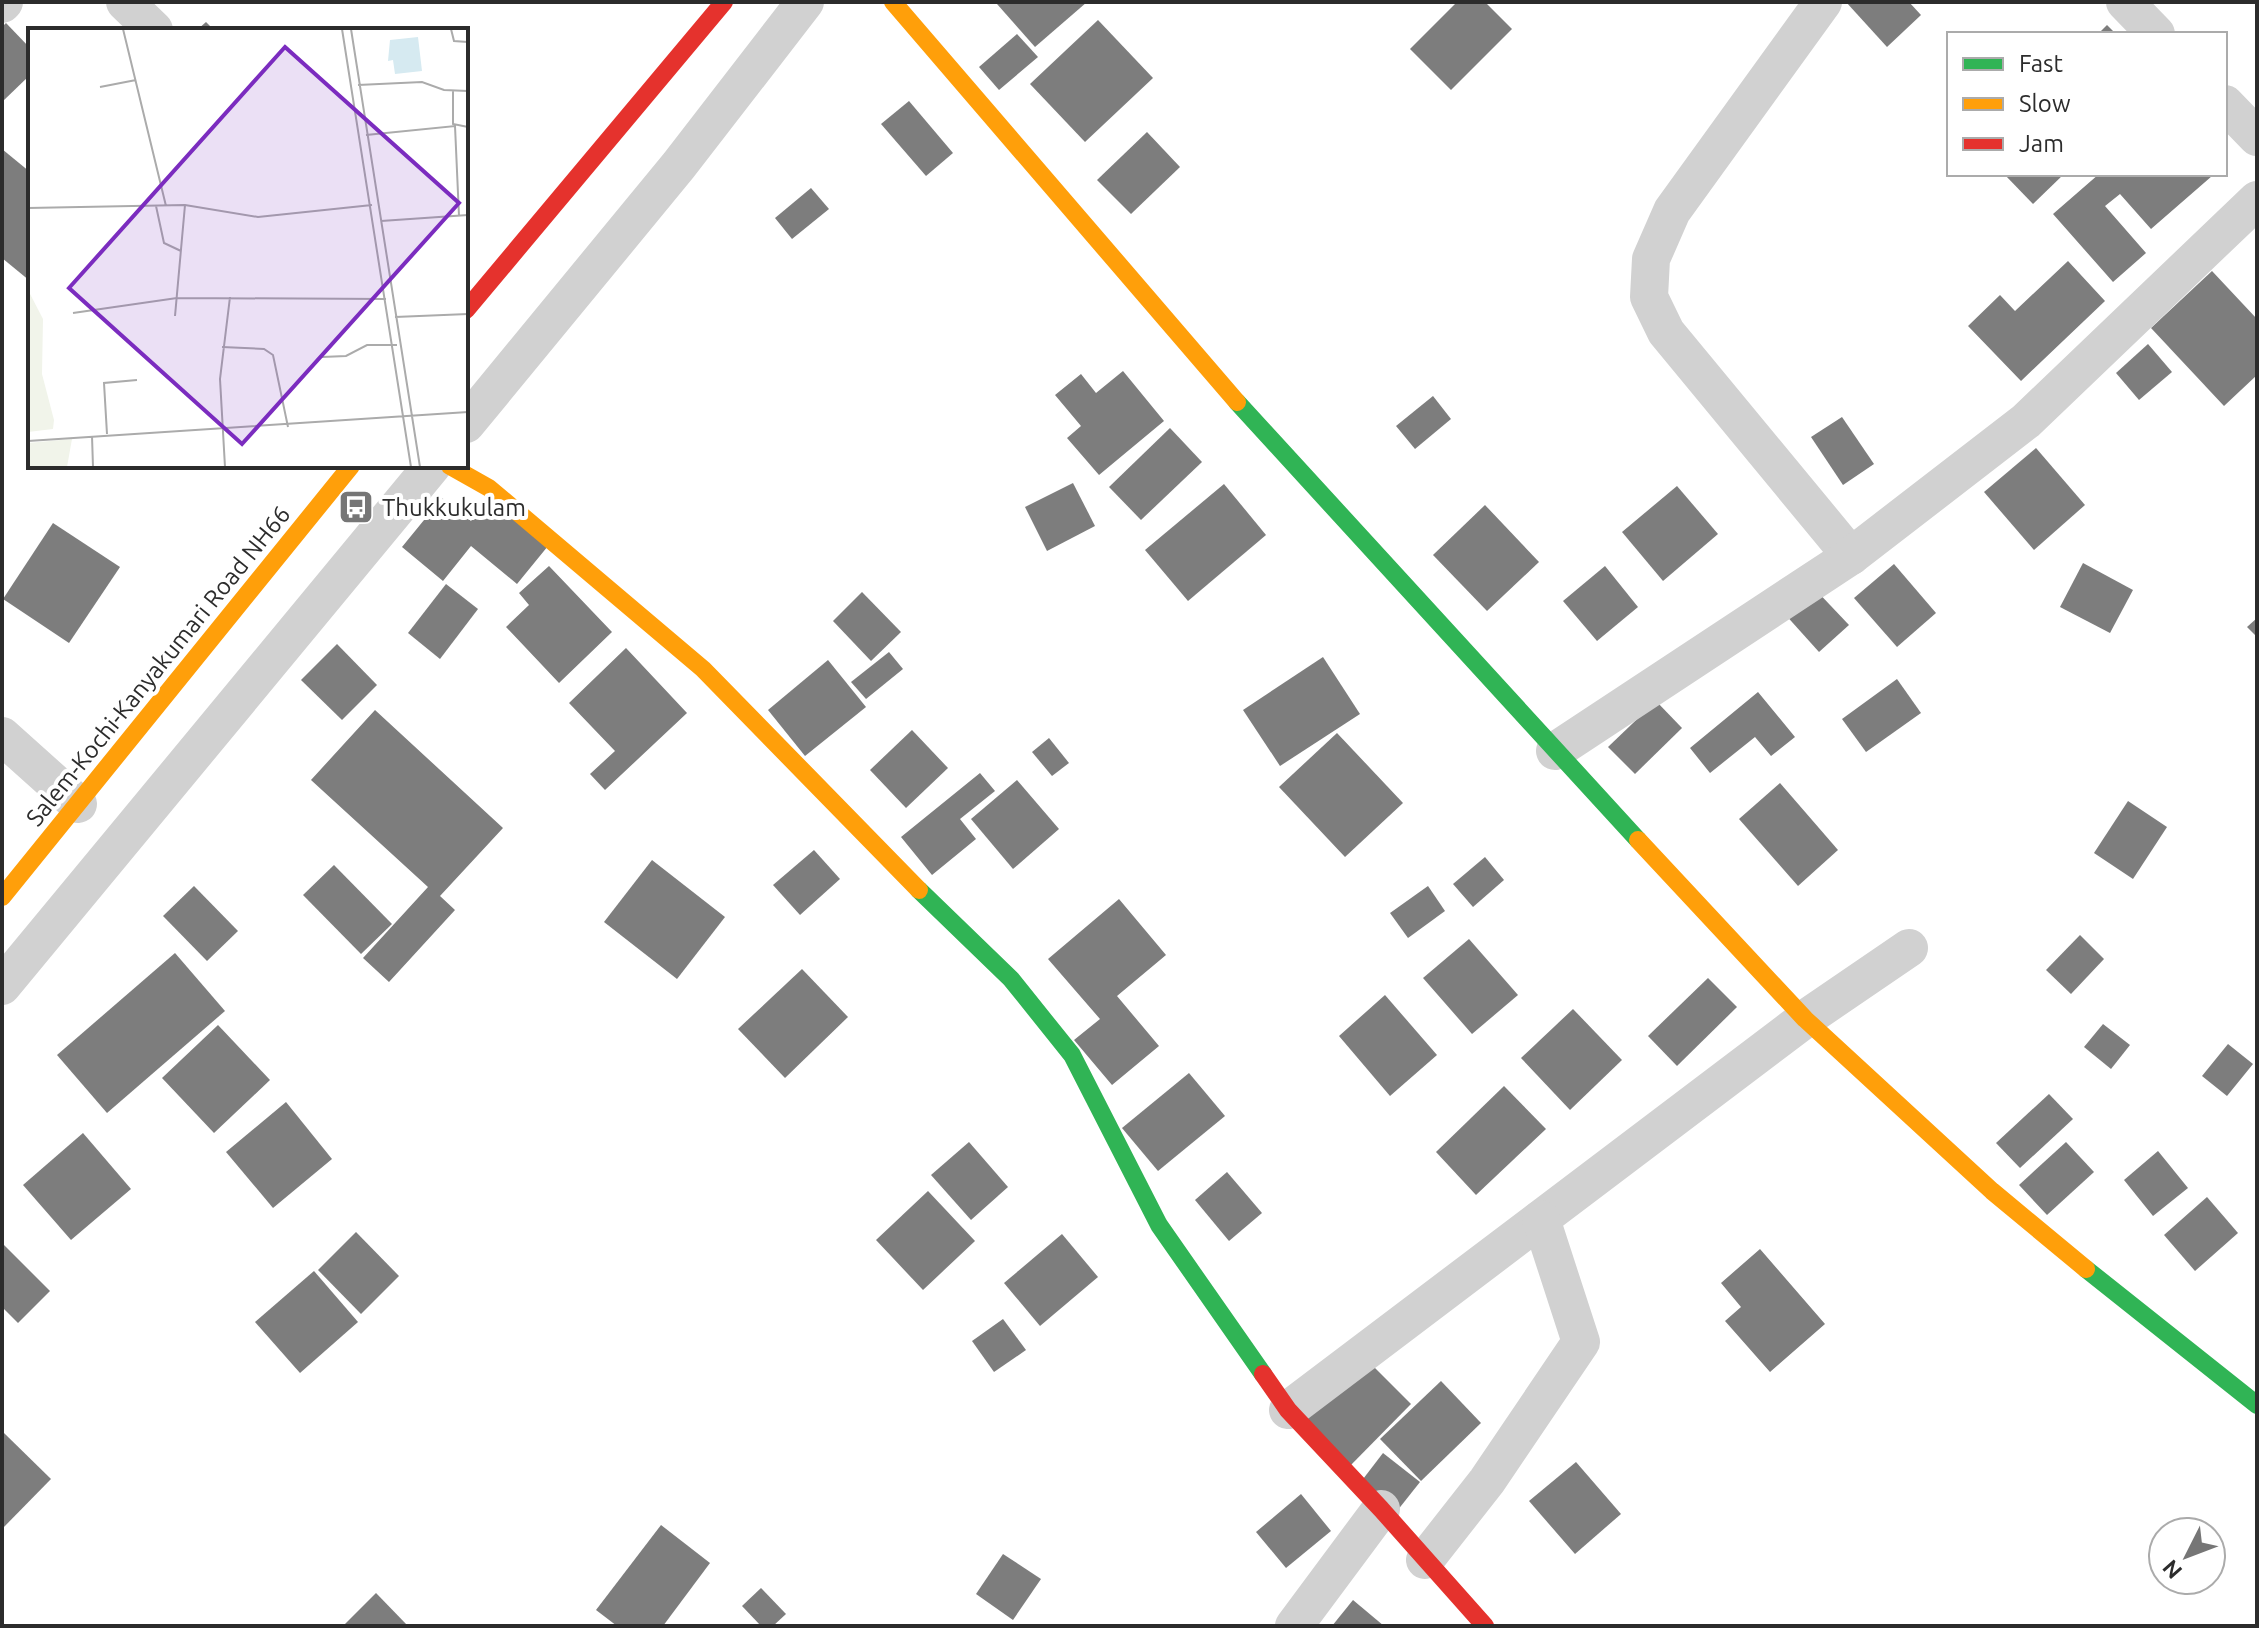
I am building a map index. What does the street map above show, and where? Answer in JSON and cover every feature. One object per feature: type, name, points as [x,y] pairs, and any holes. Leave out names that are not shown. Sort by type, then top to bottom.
[{"type":"main road","points":[[468,308],[724,2]]},
{"type":"main road","points":[[893,2],[1245,411],[1805,1019],[1992,1191],[2134,1309],[2257,1405]]},
{"type":"main road","name":"Salem-Kochi-Kanyakumari Road NH66","points":[[2,897],[349,468]]},
{"type":"main road","points":[[454,468],[489,488],[703,669],[946,917],[1011,979],[1072,1055],[1159,1225],[1288,1410],[1485,1626]]},
{"type":"street","points":[[125,2],[152,28]]},
{"type":"street","points":[[468,422],[679,165],[805,2]]},
{"type":"street","points":[[1823,2],[1672,211],[1651,259],[1649,297],[1666,332],[1851,556]]},
{"type":"street","points":[[2125,2],[2154,32]]},
{"type":"street","points":[[2227,106],[2257,137]]},
{"type":"street","points":[[1555,751],[1851,556],[2026,421],[2257,200]]},
{"type":"street","points":[[2,986],[430,468]]},
{"type":"street","points":[[2,736],[78,804]]},
{"type":"street","points":[[1288,1410],[1805,1019],[1909,948]]},
{"type":"street","points":[[1425,1560],[1487,1481],[1581,1342],[1541,1219]]},
{"type":"street","points":[[1294,1626],[1381,1509]]},
{"type":"building","points":[[1087,2],[1035,47],[997,4]]},
{"type":"building","points":[[1457,2],[1485,2],[1512,29],[1451,90],[1410,49]]},
{"type":"building","points":[[1846,2],[1909,2],[1921,15],[1887,47]]},
{"type":"building","points":[[1098,20],[1153,78],[1085,142],[1030,84]]},
{"type":"building","points":[[6,23],[28,46],[28,77],[2,102],[2,27]]},
{"type":"building","points":[[2107,25],[2114,32],[2100,32]]},
{"type":"building","points":[[1017,34],[1038,57],[999,90],[979,67]]},
{"type":"building","points":[[909,101],[953,153],[926,176],[881,124]]},
{"type":"building","points":[[1147,132],[1180,167],[1131,214],[1097,180]]},
{"type":"building","points":[[2,149],[28,170],[28,279],[2,258]]},
{"type":"building","points":[[2006,176],[2062,176],[2033,204]]},
{"type":"building","points":[[2097,176],[2212,176],[2151,229],[2120,194],[2105,206],[2146,253],[2113,282],[2053,214]]},
{"type":"building","points":[[811,188],[829,209],[792,239],[775,218]]},
{"type":"building","points":[[2068,261],[2105,301],[2021,381],[1968,326],[2000,295],[2015,311]]},
{"type":"building","points":[[2212,271],[2257,319],[2257,375],[2224,406],[2151,328]]},
{"type":"building","points":[[2148,344],[2172,372],[2139,400],[2116,373]]},
{"type":"building","points":[[1123,371],[1164,421],[1099,475],[1067,438],[1081,426],[1055,395],[1081,374],[1096,393]]},
{"type":"building","points":[[1433,396],[1451,419],[1415,449],[1396,426]]},
{"type":"building","points":[[1842,417],[1874,464],[1843,485],[1811,437]]},
{"type":"building","points":[[1170,428],[1202,462],[1141,520],[1109,487]]},
{"type":"building","points":[[2036,448],[2085,505],[2034,550],[1984,492]]},
{"type":"building","points":[[1073,483],[1095,526],[1047,551],[1025,507]]},
{"type":"building","points":[[1224,484],[1266,535],[1188,601],[1145,550]]},
{"type":"building","points":[[1677,486],[1718,534],[1663,581],[1622,532]]},
{"type":"building","points":[[442,498],[471,521],[489,499],[548,546],[517,584],[471,546],[443,581],[402,547]]},
{"type":"building","points":[[1485,505],[1539,562],[1487,611],[1433,555]]},
{"type":"building","points":[[53,523],[120,567],[69,643],[3,599]]},
{"type":"building","points":[[2083,563],[2133,590],[2110,633],[2060,607]]},
{"type":"building","points":[[1894,564],[1936,613],[1897,647],[1854,598]]},
{"type":"building","points":[[549,566],[612,632],[559,683],[506,627],[529,605],[519,593]]},
{"type":"building","points":[[1605,566],[1638,607],[1597,641],[1563,601]]},
{"type":"building","points":[[446,584],[478,609],[440,659],[408,633]]},
{"type":"building","points":[[1812,586],[1849,625],[1819,652],[1783,612]]},
{"type":"building","points":[[862,592],[901,632],[871,661],[833,621]]},
{"type":"building","points":[[2257,618],[2257,637],[2247,627]]},
{"type":"building","points":[[337,644],[377,685],[342,720],[301,680]]},
{"type":"building","points":[[626,648],[687,713],[605,790],[590,774],[615,751],[569,703]]},
{"type":"building","points":[[889,652],[903,669],[866,699],[851,682]]},
{"type":"building","points":[[1323,657],[1360,714],[1280,766],[1243,710]]},
{"type":"building","points":[[828,660],[866,707],[805,756],[768,710]]},
{"type":"building","points":[[1897,679],[1921,713],[1866,752],[1842,719]]},
{"type":"building","points":[[1758,692],[1795,737],[1771,756],[1755,737],[1710,773],[1690,748]]},
{"type":"building","points":[[1656,701],[1682,728],[1635,774],[1608,747]]},
{"type":"building","points":[[375,710],[503,828],[440,896],[455,910],[389,982],[363,958],[428,887],[311,780]]},
{"type":"building","points":[[912,730],[948,768],[906,808],[870,770]]},
{"type":"building","points":[[1337,733],[1403,803],[1345,857],[1279,787]]},
{"type":"building","points":[[1049,738],[1069,763],[1052,776],[1032,752]]},
{"type":"building","points":[[980,773],[995,791],[960,819],[976,839],[932,875],[901,837]]},
{"type":"building","points":[[1017,780],[1059,829],[1013,869],[971,819]]},
{"type":"building","points":[[1780,783],[1838,850],[1798,886],[1739,819]]},
{"type":"building","points":[[2128,801],[2167,827],[2133,879],[2094,853]]},
{"type":"building","points":[[814,850],[840,879],[800,915],[773,885]]},
{"type":"building","points":[[1485,857],[1504,880],[1473,907],[1453,884]]},
{"type":"building","points":[[652,860],[725,917],[677,979],[604,922]]},
{"type":"building","points":[[334,865],[392,924],[361,954],[303,895]]},
{"type":"building","points":[[194,886],[238,931],[207,961],[163,916]]},
{"type":"building","points":[[1428,886],[1445,911],[1408,938],[1390,913]]},
{"type":"building","points":[[1119,899],[1166,955],[1117,996],[1159,1046],[1112,1085],[1074,1040],[1100,1019],[1048,959]]},
{"type":"building","points":[[2080,935],[2104,959],[2071,994],[2046,970]]},
{"type":"building","points":[[1469,939],[1518,995],[1472,1034],[1423,978]]},
{"type":"building","points":[[175,953],[225,1011],[107,1113],[57,1055]]},
{"type":"building","points":[[802,969],[848,1017],[785,1078],[738,1029]]},
{"type":"building","points":[[1708,978],[1737,1007],[1677,1066],[1648,1036]]},
{"type":"building","points":[[1385,995],[1437,1055],[1390,1096],[1339,1036]]},
{"type":"building","points":[[1573,1009],[1622,1060],[1570,1110],[1521,1058]]},
{"type":"building","points":[[2103,1024],[2130,1045],[2111,1069],[2084,1047]]},
{"type":"building","points":[[218,1025],[270,1080],[214,1133],[162,1078]]},
{"type":"building","points":[[2228,1044],[2253,1064],[2227,1096],[2202,1076]]},
{"type":"building","points":[[1189,1073],[1225,1116],[1158,1171],[1122,1128]]},
{"type":"building","points":[[1504,1086],[1546,1129],[1476,1195],[1436,1152]]},
{"type":"building","points":[[2049,1094],[2073,1119],[2020,1168],[1996,1143]]},
{"type":"building","points":[[286,1102],[332,1159],[273,1208],[226,1152]]},
{"type":"building","points":[[83,1133],[131,1189],[71,1240],[23,1185]]},
{"type":"building","points":[[969,1142],[1008,1187],[971,1220],[931,1175]]},
{"type":"building","points":[[2066,1142],[2094,1172],[2047,1215],[2019,1185]]},
{"type":"building","points":[[2158,1151],[2188,1188],[2153,1216],[2124,1180]]},
{"type":"building","points":[[1227,1172],[1262,1213],[1229,1241],[1195,1200]]},
{"type":"building","points":[[928,1191],[975,1241],[923,1290],[876,1240]]},
{"type":"building","points":[[2207,1197],[2238,1233],[2195,1271],[2164,1235]]},
{"type":"building","points":[[356,1232],[399,1276],[361,1314],[318,1270]]},
{"type":"building","points":[[1062,1234],[1098,1277],[1040,1326],[1004,1283]]},
{"type":"building","points":[[2,1243],[50,1291],[18,1323],[2,1307]]},
{"type":"building","points":[[1760,1249],[1825,1324],[1770,1372],[1725,1321],[1741,1307],[1721,1283]]},
{"type":"building","points":[[314,1271],[358,1322],[300,1373],[255,1322]]},
{"type":"building","points":[[1003,1319],[1026,1350],[994,1372],[972,1341]]},
{"type":"building","points":[[1364,1357],[1411,1404],[1347,1469],[1300,1422]]},
{"type":"building","points":[[1441,1381],[1481,1423],[1421,1481],[1380,1439]]},
{"type":"building","points":[[4,1433],[51,1479],[2,1529],[2,1435]]},
{"type":"building","points":[[1383,1453],[1420,1482],[1397,1511],[1360,1483]]},
{"type":"building","points":[[1576,1462],[1621,1514],[1575,1554],[1529,1501]]},
{"type":"building","points":[[1301,1494],[1331,1531],[1286,1568],[1256,1532]]},
{"type":"building","points":[[661,1525],[710,1563],[663,1626],[617,1626],[596,1610]]},
{"type":"building","points":[[1003,1554],[1041,1579],[1013,1620],[976,1594]]},
{"type":"building","points":[[761,1588],[786,1614],[773,1626],[761,1626],[742,1606]]},
{"type":"building","points":[[376,1593],[408,1626],[343,1626]]},
{"type":"building","points":[[1353,1600],[1384,1626],[1332,1626]]},
{"type":"traffic: fast","points":[[1237,402],[1638,840]]},
{"type":"traffic: fast","points":[[919,890],[1011,979],[1072,1055],[1159,1225],[1263,1374]]},
{"type":"traffic: fast","points":[[2086,1269],[2257,1405]]},
{"type":"traffic: slow","points":[[893,2],[1237,402]]},
{"type":"traffic: slow","points":[[2,897],[349,468]]},
{"type":"traffic: slow","points":[[454,468],[489,488],[703,669],[919,890]]},
{"type":"traffic: slow","points":[[1638,840],[1805,1019],[1992,1191],[2086,1269]]},
{"type":"traffic: jam","points":[[468,308],[724,2]]},
{"type":"traffic: jam","points":[[1263,1374],[1288,1410],[1485,1626]]},
{"type":"place","name":"Thukkukulam","points":[[356,507]]}]
